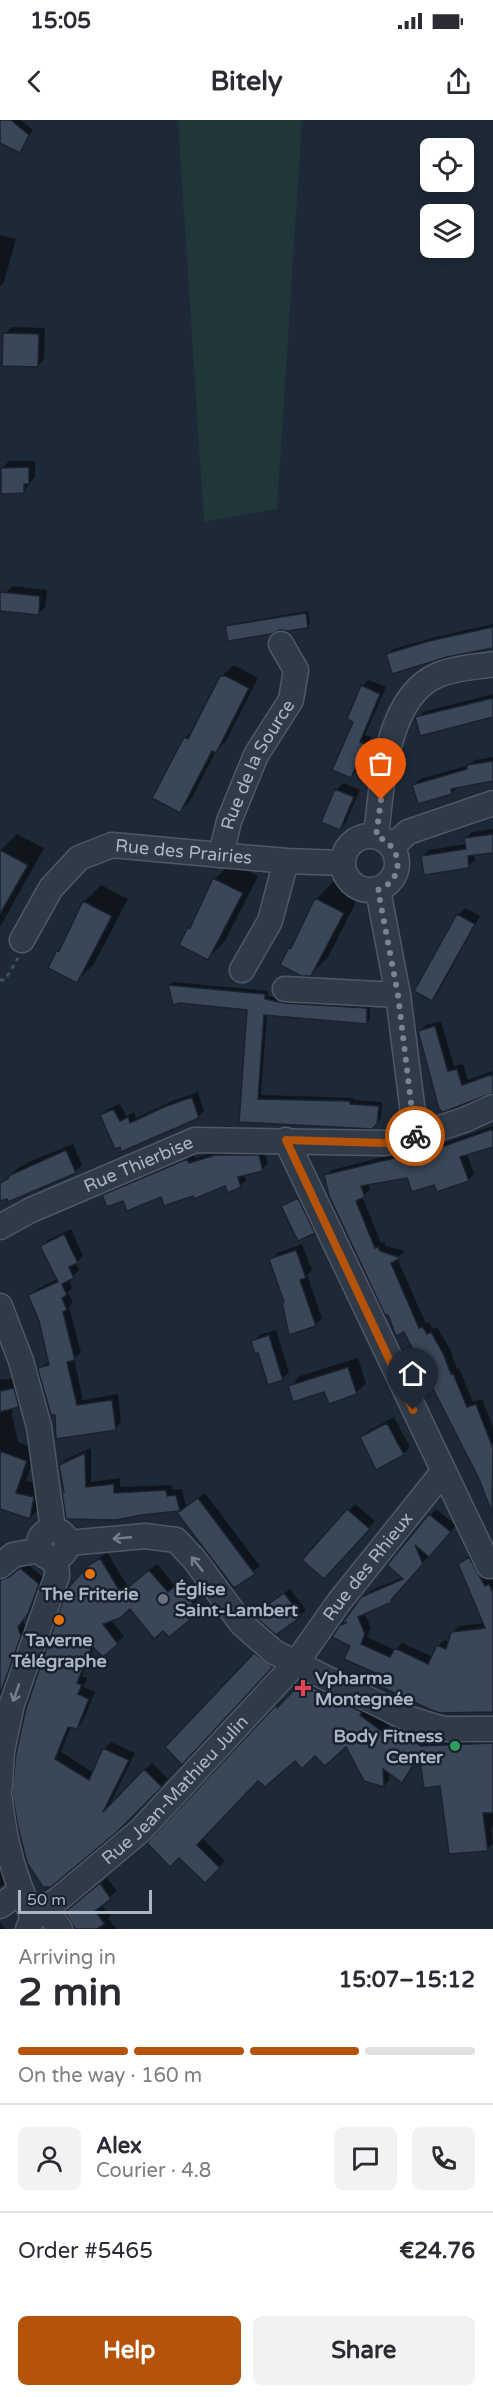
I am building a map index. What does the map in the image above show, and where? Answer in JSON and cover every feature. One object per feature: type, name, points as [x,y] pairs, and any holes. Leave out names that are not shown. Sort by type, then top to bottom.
[{"type":"street","name":"Rue de la Source","points":[[221,855],[229,821],[256,754],[291,700],[297,670],[281,644]]},
{"type":"street","points":[[493,664],[438,675],[410,694],[399,716],[385,765],[385,841],[398,863],[393,880],[378,890],[361,890],[347,879],[342,863],[347,847],[360,837],[385,841],[493,803]]},
{"type":"street","name":"Rue des Prairies","points":[[22,940],[51,888],[79,858],[112,845],[286,861],[342,863]]},
{"type":"street","points":[[242,970],[270,921],[286,861]]},
{"type":"street","points":[[378,890],[398,995],[416,1136]]},
{"type":"street","points":[[285,988],[398,995]]},
{"type":"street","name":"Rue Thierbise","points":[[0,1227],[31,1209],[195,1140],[385,1143],[416,1136],[464,1120],[493,1107]]},
{"type":"street","points":[[286,1140],[489,1566]]},
{"type":"street","points":[[0,1306],[21,1361],[39,1427],[57,1576],[12,1704],[2,1751],[0,1786]]},
{"type":"street","name":"Rue des Rhieux","points":[[296,1663],[339,1602],[443,1472]]},
{"type":"street","points":[[0,1566],[13,1555],[54,1545],[145,1536],[176,1540],[194,1559],[242,1624],[274,1652],[404,1716],[443,1729],[493,1729]]},
{"type":"street","name":"Rue Jean-Mathieu Julin","points":[[33,1920],[141,1830],[296,1663]]},
{"type":"street","points":[[0,1799],[2,1824],[20,1892],[33,1920],[60,1929]]},
{"type":"street","points":[[0,1906],[20,1892]]},
{"type":"path","points":[[0,980],[5,980],[16,963],[22,940]]},
{"type":"green space","points":[[178,120],[302,120],[277,509],[204,522]]},
{"type":"building","points":[[0,120],[11,120],[29,135],[20,153],[0,143]]},
{"type":"building","points":[[3,333],[39,334],[38,367],[2,366]]},
{"type":"building","points":[[29,467],[29,484],[24,484],[24,493],[1,494],[1,468]]},
{"type":"building","points":[[0,592],[40,596],[39,615],[0,611]]},
{"type":"building","points":[[306,613],[308,628],[280,630],[271,634],[228,641],[225,626]]},
{"type":"building","points":[[493,627],[493,648],[447,657],[392,674],[386,654],[429,641]]},
{"type":"building","points":[[220,676],[226,676],[249,688],[216,753],[212,751],[180,813],[152,798],[184,737],[188,739]]},
{"type":"building","points":[[361,685],[380,694],[360,742],[366,744],[351,778],[332,770],[353,722],[347,719]]},
{"type":"building","points":[[493,698],[493,717],[420,736],[415,717]]},
{"type":"building","points":[[493,761],[493,781],[451,789],[452,794],[418,804],[412,785],[467,769],[467,765]]},
{"type":"building","points":[[335,789],[354,797],[340,830],[321,822]]},
{"type":"building","points":[[493,834],[493,853],[468,856],[469,868],[424,875],[421,856],[466,849],[464,838]]},
{"type":"building","points":[[0,850],[28,865],[0,914]]},
{"type":"building","points":[[213,878],[243,893],[208,960],[179,945],[188,927],[190,928]]},
{"type":"building","points":[[315,898],[344,913],[311,976],[301,976],[280,965],[289,947],[291,948]]},
{"type":"building","points":[[83,901],[112,916],[77,983],[48,968],[57,950],[59,951]]},
{"type":"building","points":[[457,914],[475,924],[432,1001],[414,991]]},
{"type":"building","points":[[168,985],[265,994],[265,999],[284,1003],[367,1008],[367,1024],[264,1015],[258,1099],[350,1101],[350,1104],[379,1106],[377,1124],[372,1129],[239,1122],[247,1010],[180,1003],[173,1005]]},
{"type":"building","points":[[435,1026],[448,1071],[457,1069],[462,1085],[493,1074],[493,1093],[443,1112],[439,1109],[418,1031]]},
{"type":"building","points":[[192,1097],[199,1118],[121,1152],[120,1147],[115,1149],[100,1115],[113,1109],[120,1121],[128,1117],[130,1123]]},
{"type":"building","points":[[493,1129],[493,1147],[460,1157],[469,1181],[437,1192],[434,1185],[412,1192],[407,1178],[361,1186],[365,1197],[356,1201],[375,1248],[378,1247],[380,1251],[401,1258],[391,1263],[419,1328],[423,1327],[427,1334],[431,1332],[444,1355],[451,1374],[453,1373],[467,1407],[476,1404],[493,1448],[492,1513],[479,1479],[404,1332],[396,1336],[388,1315],[385,1315],[329,1196],[324,1175],[444,1146]]},
{"type":"building","points":[[66,1150],[76,1173],[8,1202],[7,1199],[0,1201],[0,1183],[9,1178],[8,1176]]},
{"type":"building","points":[[215,1155],[259,1155],[263,1171],[238,1177],[241,1187],[228,1193],[225,1186],[194,1199],[193,1196],[164,1206],[161,1197],[127,1211],[123,1201],[107,1207],[102,1195],[187,1159],[189,1163]]},
{"type":"building","points":[[298,1198],[315,1233],[298,1241],[281,1206]]},
{"type":"building","points":[[64,1234],[78,1263],[69,1267],[74,1278],[62,1284],[67,1295],[62,1298],[67,1310],[63,1312],[75,1360],[67,1362],[77,1405],[112,1400],[116,1430],[56,1439],[55,1415],[51,1415],[38,1370],[38,1368],[49,1365],[39,1321],[28,1295],[58,1282],[40,1246]]},
{"type":"building","points":[[296,1250],[306,1278],[300,1280],[316,1326],[289,1335],[282,1303],[284,1302],[269,1259]]},
{"type":"building","points":[[269,1335],[283,1380],[268,1385],[258,1353],[255,1354],[251,1341]]},
{"type":"building","points":[[348,1367],[357,1394],[329,1404],[324,1392],[293,1402],[288,1386]]},
{"type":"building","points":[[14,1388],[19,1407],[0,1412],[0,1391]]},
{"type":"building","points":[[387,1423],[404,1455],[376,1470],[360,1437]]},
{"type":"building","points":[[0,1451],[27,1461],[16,1493],[34,1497],[30,1519],[0,1509]]},
{"type":"building","points":[[85,1453],[86,1487],[114,1484],[114,1493],[166,1490],[167,1496],[176,1495],[180,1511],[198,1498],[255,1574],[234,1588],[177,1513],[179,1511],[116,1520],[66,1519],[59,1465]]},
{"type":"building","points":[[347,1509],[370,1529],[324,1579],[302,1560]]},
{"type":"building","points":[[429,1514],[451,1532],[429,1557],[415,1545],[423,1564],[391,1600],[392,1602],[358,1617],[365,1634],[361,1644],[390,1657],[395,1648],[428,1664],[437,1645],[446,1649],[451,1632],[485,1628],[458,1564],[469,1557],[485,1586],[489,1584],[493,1592],[493,1712],[440,1713],[375,1684],[380,1675],[344,1659],[350,1646],[332,1637],[361,1597],[403,1579],[387,1565]]},
{"type":"building","points":[[100,1558],[121,1593],[149,1570],[168,1592],[177,1584],[195,1606],[185,1614],[190,1620],[169,1637],[163,1631],[154,1639],[130,1609],[120,1618],[103,1624],[118,1644],[103,1657],[92,1646],[77,1683],[82,1685],[78,1694],[89,1699],[77,1729],[68,1727],[55,1759],[89,1780],[103,1748],[129,1760],[103,1812],[144,1769],[162,1787],[117,1832],[51,1887],[43,1887],[27,1863],[18,1827],[12,1793],[16,1753],[26,1708],[67,1589],[89,1565]]},
{"type":"building","points":[[20,1568],[39,1584],[28,1614],[18,1627],[21,1636],[0,1695],[0,1580],[9,1577]]},
{"type":"building","points":[[284,1593],[302,1616],[276,1635],[253,1615]]},
{"type":"building","points":[[254,1653],[273,1667],[182,1765],[165,1747]]},
{"type":"building","points":[[304,1683],[362,1712],[360,1715],[396,1742],[402,1732],[421,1746],[493,1743],[493,1813],[483,1813],[488,1851],[449,1854],[440,1786],[424,1788],[419,1756],[402,1783],[383,1769],[384,1787],[364,1781],[346,1747],[325,1766],[315,1756],[302,1769],[295,1761],[265,1787],[258,1781],[197,1845],[220,1868],[205,1883],[179,1858],[170,1867],[147,1843],[277,1704],[277,1708],[300,1684]]},
{"type":"building","points":[[100,1883],[111,1899],[95,1911],[105,1924],[97,1929],[75,1929],[65,1912]]},
{"type":"way so far","points":[[381,800],[376,836],[393,846],[398,863],[393,880],[378,890],[398,995],[415,1136]]},
{"type":"place","name":"The Friterie","points":[[90,1574]]},
{"type":"place","name":"Église Saint-Lambert","points":[[163,1599]]},
{"type":"place","name":"Taverne Télégraphe","points":[[59,1620]]},
{"type":"place","name":"Vpharma Montegnée","points":[[303,1688]]},
{"type":"place","name":"Body Fitness Center","points":[[455,1746]]},
{"type":"route","points":[[413,1410],[286,1140],[385,1143],[415,1136]]}]
